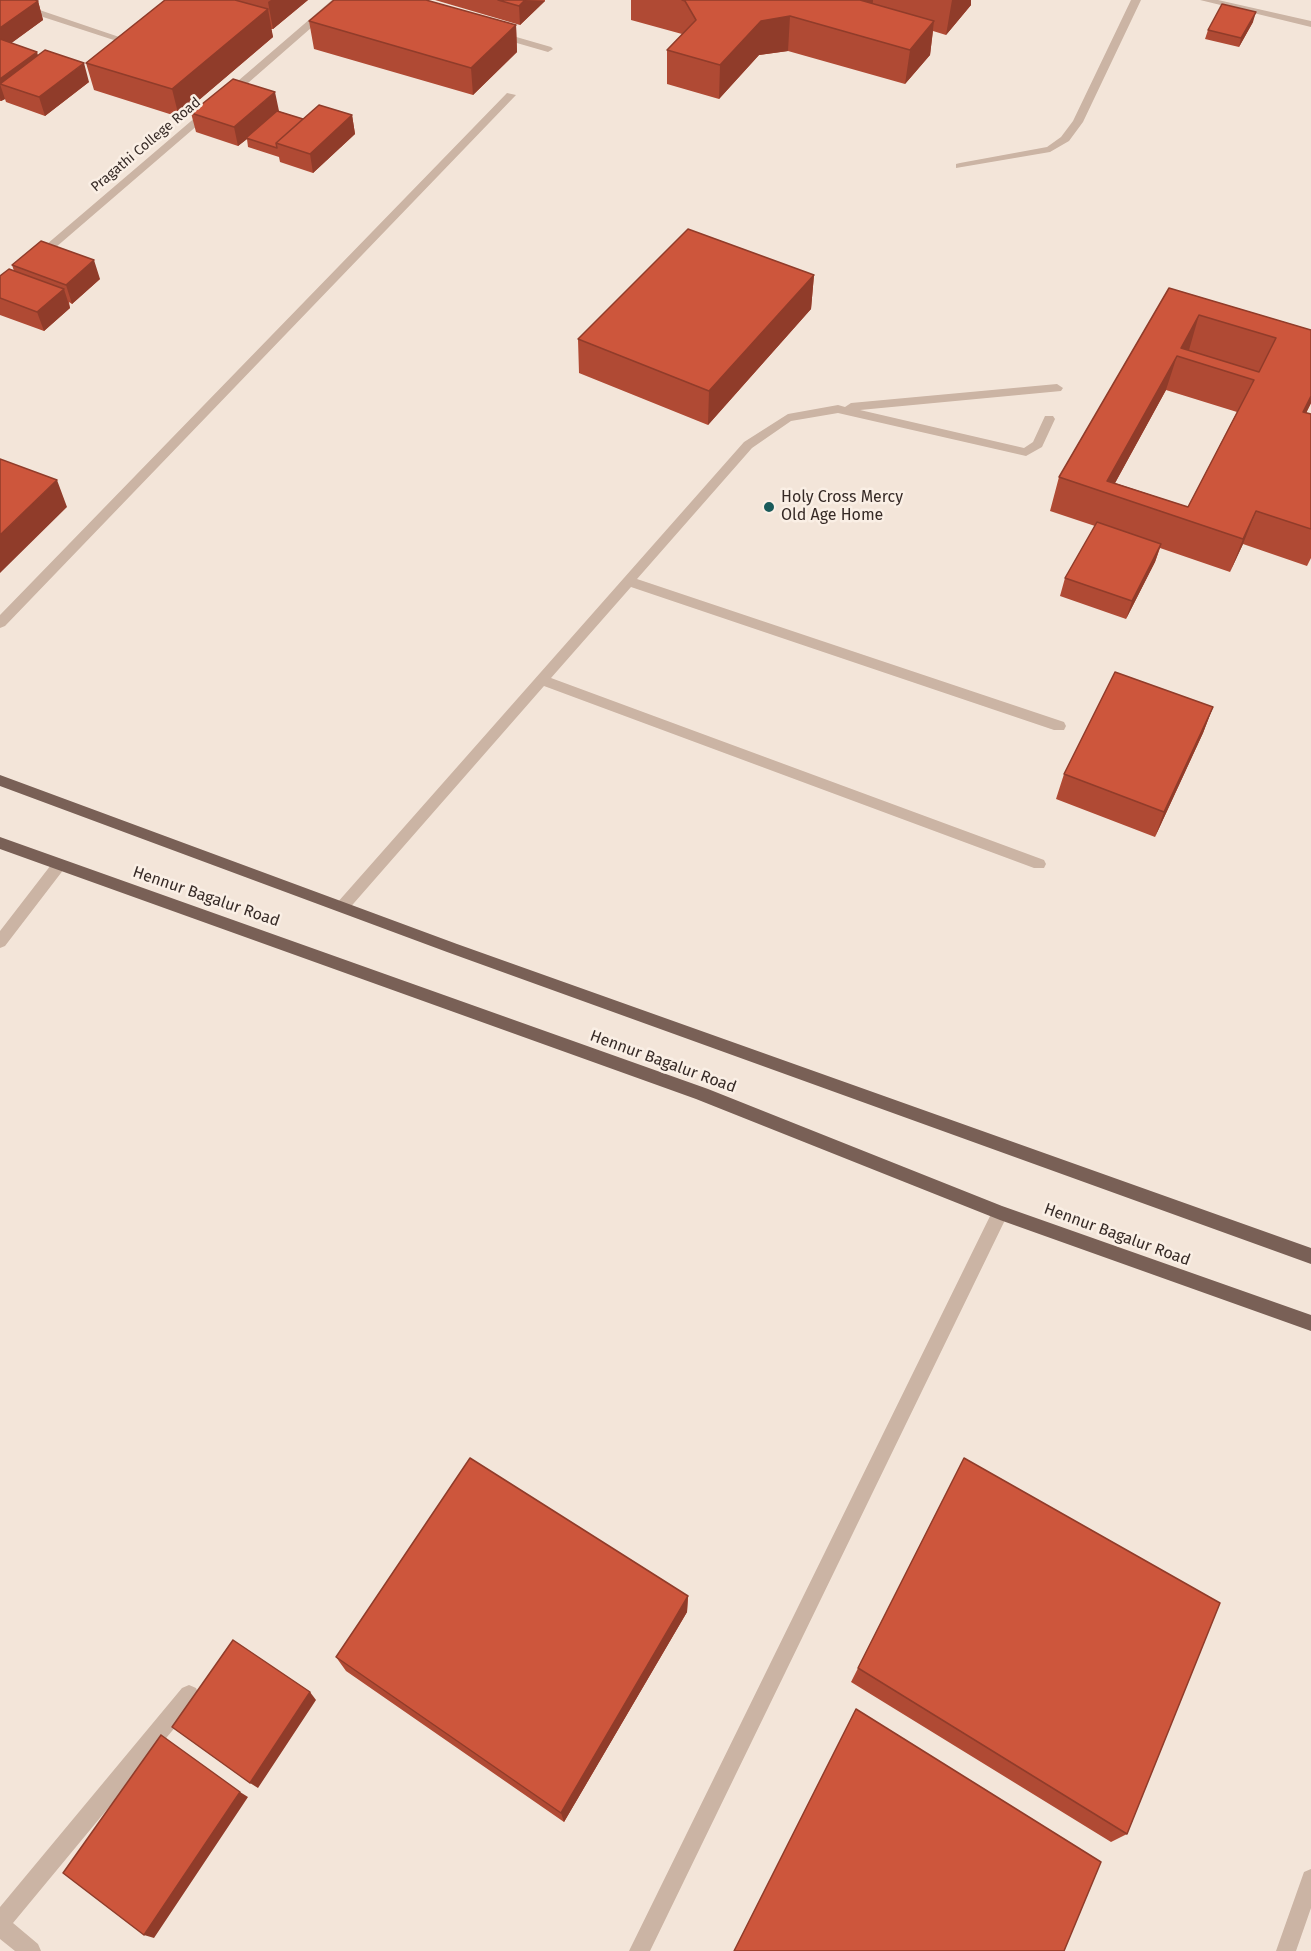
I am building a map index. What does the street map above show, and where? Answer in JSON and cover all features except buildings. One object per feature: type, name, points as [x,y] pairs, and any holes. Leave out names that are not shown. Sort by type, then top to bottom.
[{"type":"main road","points":[[0,780],[342,907],[1311,1256]]},
{"type":"main road","name":"Hennur Bagalur Road","points":[[0,843],[702,1094],[1000,1213],[1311,1323]]},
{"type":"street","points":[[1,0],[126,41]]},
{"type":"street","name":"Pragathi College Road","points":[[27,266],[338,0]]},
{"type":"street","points":[[960,166],[1050,149],[1065,139],[1078,122],[1136,0]]},
{"type":"street","points":[[1205,0],[1311,24]]},
{"type":"street","points":[[493,33],[548,49]]},
{"type":"street","points":[[0,623],[511,95]]},
{"type":"street","points":[[342,907],[748,445],[788,418],[838,409],[1057,388]]},
{"type":"street","points":[[838,409],[1026,452],[1038,444],[1050,419]]},
{"type":"street","points":[[627,581],[1059,726]]},
{"type":"street","points":[[541,680],[1039,864]]},
{"type":"street","points":[[0,942],[59,865]]},
{"type":"street","points":[[639,1951],[1000,1213]]},
{"type":"street","points":[[31,1951],[0,1925],[189,1695]]},
{"type":"street","points":[[1286,1951],[1311,1879]]},
{"type":"place","name":"Holy Cross Mercy Old Age Home","points":[[769,507]]}]
